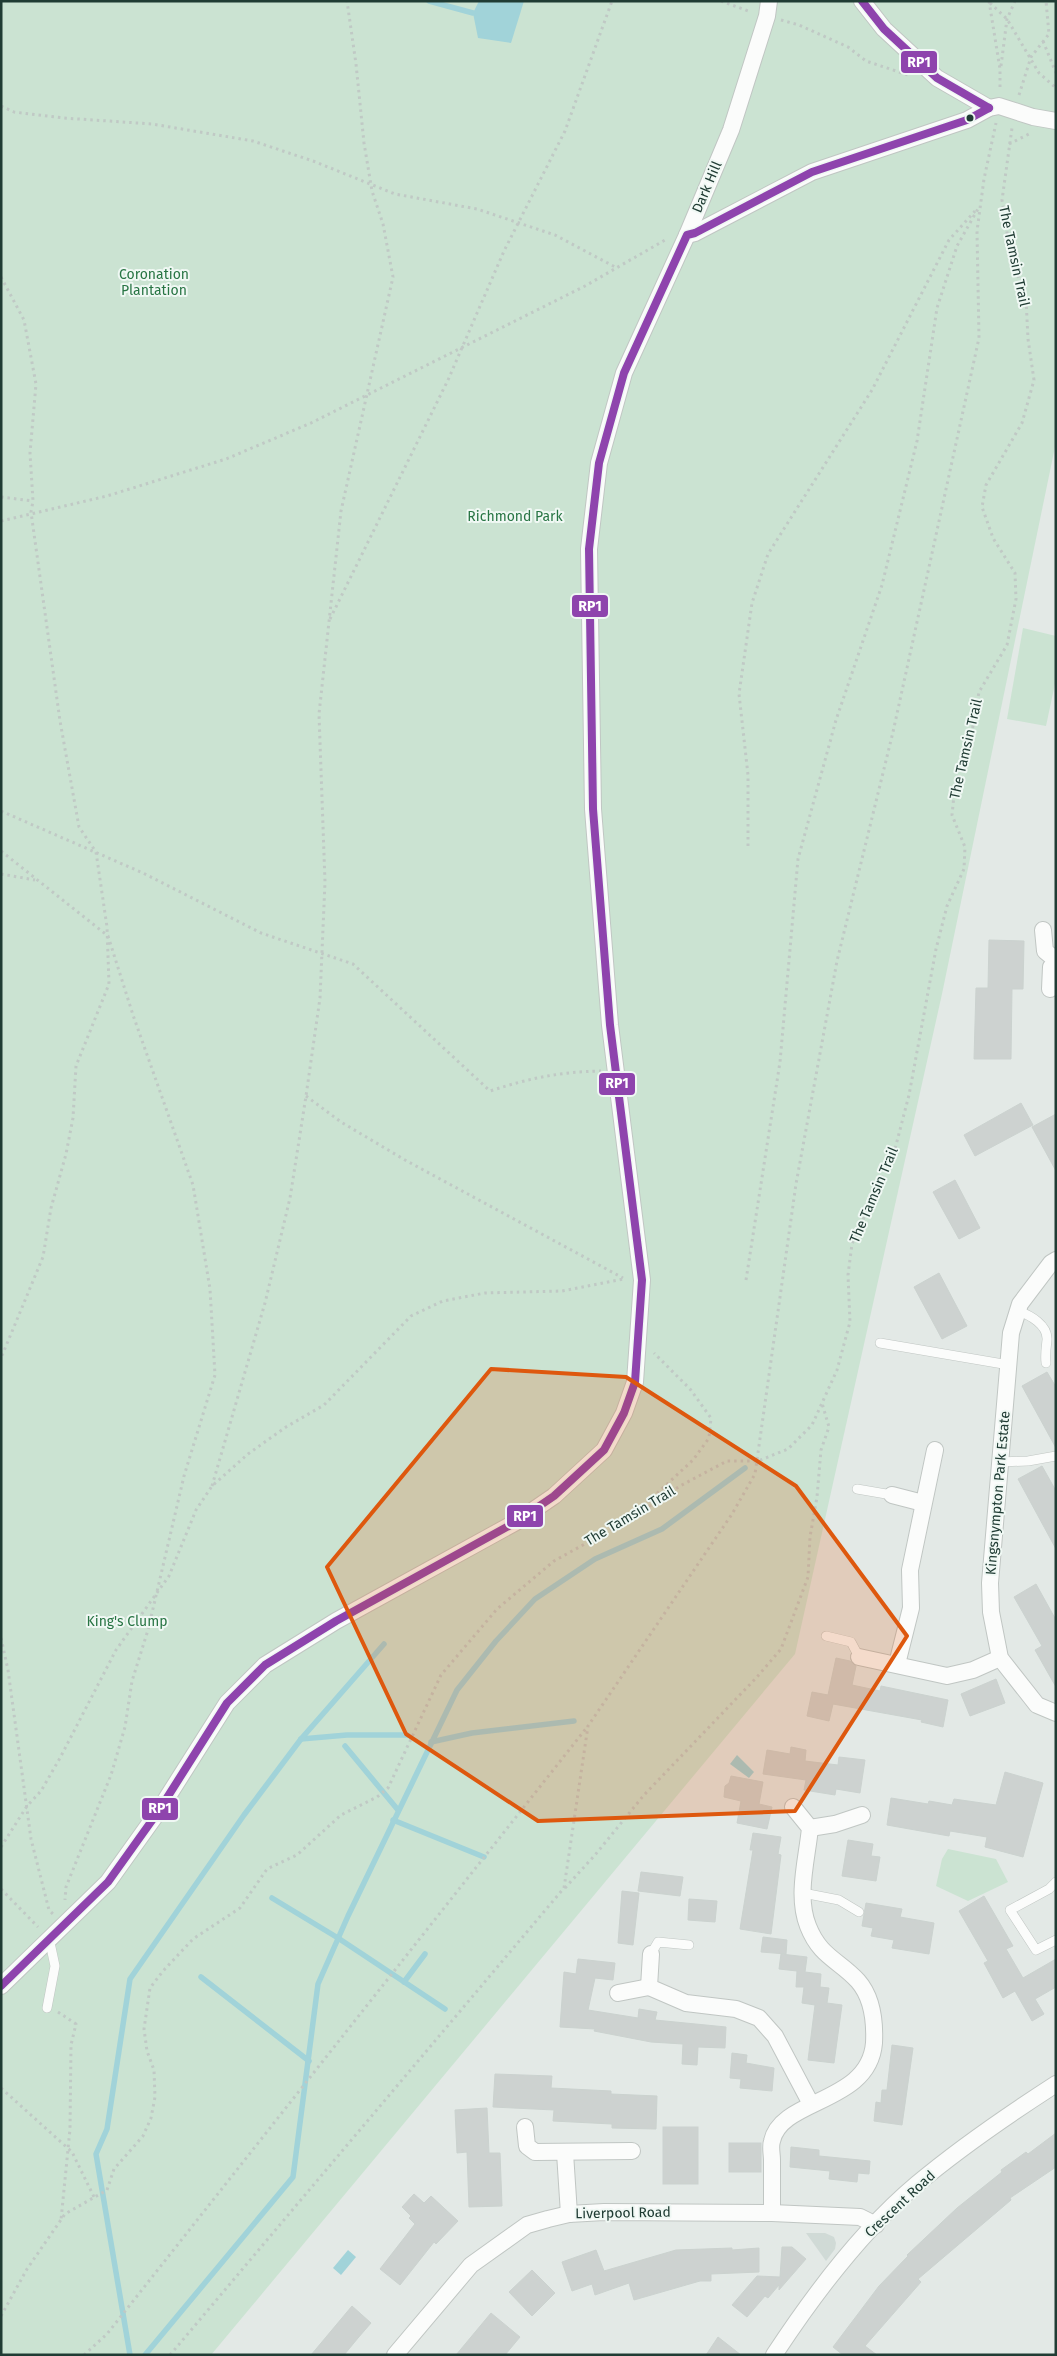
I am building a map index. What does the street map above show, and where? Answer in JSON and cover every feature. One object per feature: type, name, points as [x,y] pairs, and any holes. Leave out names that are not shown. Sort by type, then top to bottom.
[{"type":"street","points":[[862,1],[884,29],[937,78],[1001,108],[1056,122]]},
{"type":"street","name":"Dark Hill","points":[[1,1986],[108,1882],[158,1812],[227,1703],[265,1665],[336,1621],[516,1522],[554,1496],[604,1450],[624,1412],[635,1382],[642,1280],[610,1025],[593,809],[589,549],[599,463],[624,373],[689,230],[731,130],[759,11]]},
{"type":"street","points":[[689,230],[695,233],[812,172],[1001,108]]},
{"type":"street","points":[[1043,930],[1045,951],[1056,962],[1050,971],[1050,989]]},
{"type":"street","name":"Kingsnympton Park Estate","points":[[1056,1260],[1051,1263],[1020,1304],[1012,1333],[990,1583],[991,1612],[1000,1658],[1037,1705],[1056,1713]]},
{"type":"street","points":[[897,1664],[911,1608],[910,1570],[935,1450]]},
{"type":"street","points":[[892,1495],[923,1503]]},
{"type":"street","points":[[859,1657],[947,1676],[973,1670],[1000,1658]]},
{"type":"street","points":[[772,2213],[772,2140],[780,2127],[793,2115],[811,2104],[836,2094],[859,2076],[868,2062],[874,2045],[874,2020],[868,1997],[858,1981],[821,1950],[813,1938],[803,1906],[810,1828],[793,1807]]},
{"type":"street","points":[[810,1828],[835,1824],[862,1815]]},
{"type":"street","points":[[649,1987],[651,1954]]},
{"type":"street","points":[[618,1993],[649,1987],[686,2003],[736,2009],[759,2018],[775,2036],[811,2104]]},
{"type":"street","name":"Crescent Road","points":[[774,2355],[800,2315],[840,2264],[916,2184],[1004,2117],[1056,2084]]},
{"type":"street","points":[[525,2126],[529,2149],[535,2152],[632,2151]]},
{"type":"street","points":[[565,2152],[568,2214]]},
{"type":"street","name":"Liverpool Road","points":[[395,2355],[471,2265],[527,2226],[568,2214],[604,2212],[772,2213],[860,2217],[876,2225]]},
{"type":"lane","points":[[1018,1311],[1031,1316],[1041,1326],[1047,1337],[1044,1352],[1046,1364]]},
{"type":"lane","points":[[880,1342],[1008,1365]]},
{"type":"lane","points":[[1000,1462],[1028,1461],[1056,1456]]},
{"type":"lane","points":[[857,1489],[892,1495]]},
{"type":"lane","points":[[826,1636],[851,1642],[859,1657]]},
{"type":"lane","points":[[1056,1882],[1048,1889],[1010,1910],[1036,1950],[1056,1940]]},
{"type":"lane","points":[[803,1893],[839,1900],[859,1912]]},
{"type":"lane","points":[[47,2008],[55,1966],[49,1938]]},
{"type":"lane","points":[[651,1954],[658,1942],[689,1945]]},
{"type":"path","points":[[212,1486],[265,1303],[290,1198],[306,1096],[320,998],[322,954],[324,882],[319,714],[341,511],[393,277],[383,224],[371,184],[347,1]]},
{"type":"path","points":[[329,621],[376,530],[463,347],[518,223],[565,131],[612,1]]},
{"type":"path","points":[[721,1],[759,11],[799,25],[848,47],[866,61],[904,74],[937,78]]},
{"type":"path","points":[[1000,69],[1007,19],[1015,1]]},
{"type":"path","name":"The Tamsin Trail","points":[[1,2316],[27,2269],[65,2214],[107,2190],[114,2169],[143,2136],[151,2118],[154,2097],[154,2070],[147,2051],[144,2029],[150,1988],[163,1971],[194,1939],[240,1908],[267,1869],[297,1855],[341,1816],[377,1797],[388,1788],[442,1675],[497,1609],[554,1561],[630,1519],[680,1486],[728,1462],[758,1461],[788,1449],[812,1425],[837,1370],[850,1322],[848,1275],[852,1244],[895,1150],[909,1095],[936,949],[947,906],[964,869],[965,847],[952,815],[955,785],[968,754],[979,692],[1007,645],[1016,599],[1015,573],[993,538],[982,507],[986,486],[1022,423],[1034,380],[1028,339],[1026,299],[1010,252],[1002,200],[1001,108],[1031,57],[1049,34],[1046,1]]},
{"type":"path","points":[[989,2],[1007,19],[1039,73],[1056,88]]},
{"type":"path","points":[[84,2355],[107,2334],[588,1726],[732,1514],[755,1474],[796,1184],[837,961],[893,732],[980,338],[977,231],[984,179],[1001,108],[1000,69],[989,2]]},
{"type":"path","points":[[1043,41],[1056,73]]},
{"type":"path","points":[[1,106],[14,112],[64,118],[152,124],[252,141],[313,161],[395,194],[477,209],[555,235],[617,268]]},
{"type":"path","points":[[748,846],[748,776],[739,694],[752,603],[768,554],[872,390],[948,240],[981,205]]},
{"type":"path","points":[[746,1280],[780,1062],[798,859],[836,720],[882,585],[917,441],[937,308],[957,246],[981,205]]},
{"type":"path","points":[[1,520],[107,496],[226,459],[310,423],[367,395],[585,286],[689,230]]},
{"type":"path","points":[[1,278],[24,320],[36,384],[30,453],[33,501],[31,512],[60,721],[80,827],[96,852],[108,936],[109,984],[76,1066],[73,1118],[68,1145],[51,1208],[43,1257],[1,1358]]},
{"type":"path","points":[[1,497],[33,501]]},
{"type":"path","points":[[1,811],[142,872],[261,933],[353,964],[490,1092],[531,1078],[576,1072],[605,1071]]},
{"type":"path","points":[[1,851],[108,936],[132,1015],[193,1185],[210,1289],[215,1375],[184,1476],[132,1681],[125,1727],[111,1775],[66,1887],[64,1926]]},
{"type":"path","points":[[1,874],[38,881]]},
{"type":"path","points":[[306,1096],[341,1122],[405,1160],[623,1279]]},
{"type":"path","points":[[622,1269],[624,1286]]},
{"type":"path","points":[[1,1847],[27,1806],[41,1791],[116,1650],[169,1576],[196,1510],[212,1486],[248,1454],[286,1427],[324,1405],[411,1316],[444,1301],[485,1293],[562,1291],[623,1279]]},
{"type":"path","points":[[630,1519],[693,1460],[709,1438],[711,1418],[690,1389],[638,1337]]},
{"type":"path","points":[[170,2355],[564,1888],[596,1855],[644,1795],[757,1677],[780,1649],[808,1578],[810,1537],[817,1497],[820,1450],[829,1427],[822,1402]]},
{"type":"path","points":[[1,1638],[31,1839],[49,1910],[64,1926]]},
{"type":"path","points":[[564,1888],[588,1726]]},
{"type":"path","points":[[1,1889],[49,1938]]},
{"type":"path","points":[[47,2008],[60,2012],[76,2024],[71,2045],[68,2148],[61,2221]]},
{"type":"path","points":[[1,2088],[72,2152],[95,2196]]},
{"type":"highlighted area","points":[[491,1369],[626,1377],[796,1486],[907,1636],[795,1811],[538,1821],[406,1734],[327,1567]]},
{"type":"shaded area","points":[[806,2233],[825,2233],[834,2237],[835,2249],[826,2261]]},
{"type":"green space","name":"Richmond Park","points":[[1,1],[1056,1],[1056,442],[942,994],[795,1654],[211,2355],[1,2355]]},
{"type":"green space","points":[[1023,628],[1056,636],[1056,679],[1046,726],[1007,719]]},
{"type":"green space","points":[[948,1849],[996,1859],[1008,1882],[968,1901],[936,1886],[942,1859]]},
{"type":"water","points":[[479,1],[524,1],[511,43],[478,38],[473,13]]},
{"type":"water","points":[[737,1755],[754,1772],[749,1778],[730,1764]]},
{"type":"water","points":[[348,2250],[356,2257],[341,2275],[333,2268]]},
{"type":"building","points":[[989,940],[1024,941],[1023,989],[1012,989],[1011,1059],[974,1059],[976,988],[988,988]]},
{"type":"building","points":[[1021,1103],[1033,1125],[975,1156],[964,1135]]},
{"type":"building","points":[[1056,1114],[1056,1171],[1032,1127]]},
{"type":"building","points":[[955,1180],[980,1228],[959,1239],[933,1192]]},
{"type":"building","points":[[939,1273],[967,1326],[942,1339],[914,1287]]},
{"type":"building","points":[[1047,1372],[1056,1387],[1056,1448],[1022,1386]]},
{"type":"building","points":[[1042,1466],[1056,1491],[1056,1549],[1018,1479]]},
{"type":"building","points":[[1036,1584],[1056,1620],[1056,1687],[1035,1650],[1042,1646],[1014,1597]]},
{"type":"building","points":[[836,1658],[850,1661],[856,1666],[852,1685],[880,1691],[881,1686],[948,1700],[943,1727],[921,1722],[922,1720],[833,1704],[829,1721],[807,1716],[812,1692],[828,1695]]},
{"type":"building","points":[[996,1679],[1005,1703],[970,1716],[961,1694]]},
{"type":"building","points":[[791,1747],[806,1750],[805,1761],[838,1765],[839,1757],[865,1760],[860,1793],[836,1789],[835,1795],[804,1790],[806,1780],[763,1774],[767,1750],[790,1754]]},
{"type":"building","points":[[1005,1772],[1043,1783],[1023,1857],[985,1847],[987,1837],[950,1831],[949,1836],[887,1825],[891,1798],[928,1804],[929,1801],[952,1805],[954,1799],[996,1805]]},
{"type":"building","points":[[731,1776],[763,1782],[759,1804],[772,1807],[767,1829],[737,1823],[741,1801],[724,1797],[725,1786],[729,1783]]},
{"type":"building","points":[[753,1833],[781,1837],[778,1854],[781,1855],[771,1934],[740,1929],[753,1850],[750,1850]]},
{"type":"building","points":[[848,1840],[873,1844],[871,1856],[880,1857],[876,1881],[842,1876]]},
{"type":"building","points":[[641,1872],[683,1877],[680,1896],[638,1891]]},
{"type":"building","points":[[622,1891],[639,1893],[633,1945],[618,1943]]},
{"type":"building","points":[[984,1896],[1013,1946],[1006,1949],[1023,1978],[1056,1959],[1056,1987],[1035,1999],[1044,2014],[1032,2021],[1015,1991],[1003,1998],[984,1963],[988,1961],[959,1911]]},
{"type":"building","points":[[689,1899],[717,1901],[715,1922],[688,1920]]},
{"type":"building","points":[[866,1903],[902,1909],[900,1917],[934,1923],[929,1954],[892,1948],[894,1940],[871,1936],[873,1928],[862,1926]]},
{"type":"building","points":[[763,1937],[787,1940],[786,1954],[761,1952]]},
{"type":"building","points":[[781,1954],[807,1957],[805,1972],[821,1974],[820,1987],[829,1988],[827,2003],[842,2005],[834,2063],[808,2060],[815,2005],[802,2003],[804,1987],[796,1987],[797,1971],[779,1969]]},
{"type":"building","points":[[578,1959],[615,1963],[613,1980],[595,1978],[588,2010],[638,2018],[639,2009],[657,2012],[655,2020],[726,2027],[725,2048],[698,2047],[697,2065],[682,2064],[683,2044],[651,2042],[594,2031],[595,2029],[560,2027],[564,1972],[576,1974]]},
{"type":"building","points":[[892,2045],[913,2048],[902,2125],[874,2121],[876,2102],[881,2103],[882,2090],[887,2090]]},
{"type":"building","points":[[732,2053],[747,2055],[746,2063],[774,2068],[772,2091],[740,2088],[741,2079],[730,2078]]},
{"type":"building","points":[[495,2074],[552,2076],[551,2088],[611,2091],[611,2094],[657,2096],[656,2129],[612,2128],[612,2124],[553,2121],[554,2110],[493,2107]]},
{"type":"building","points":[[487,2108],[489,2153],[500,2153],[502,2206],[469,2207],[467,2152],[457,2153],[455,2110]]},
{"type":"building","points":[[663,2127],[698,2127],[698,2184],[663,2184]]},
{"type":"building","points":[[1056,2133],[1056,2167],[1010,2198],[1011,2200],[918,2279],[921,2282],[865,2346],[877,2355],[843,2355],[833,2347],[879,2286],[907,2255],[957,2208],[1002,2172],[1001,2170],[1026,2152],[1028,2154]]},
{"type":"building","points":[[729,2143],[761,2143],[761,2172],[729,2172]]},
{"type":"building","points":[[791,2147],[819,2150],[819,2156],[870,2161],[869,2174],[858,2173],[857,2182],[829,2179],[830,2171],[790,2167]]},
{"type":"building","points":[[414,2194],[424,2203],[431,2196],[458,2221],[436,2244],[434,2242],[400,2285],[380,2269],[415,2224],[409,2218],[411,2216],[402,2207]]},
{"type":"building","points":[[782,2247],[792,2247],[806,2259],[779,2290],[779,2285],[768,2298],[765,2296],[747,2317],[732,2305],[757,2276],[780,2277]]},
{"type":"building","points":[[732,2248],[732,2250],[759,2248],[759,2272],[711,2274],[711,2281],[700,2281],[634,2300],[629,2283],[595,2295],[592,2284],[572,2291],[562,2262],[596,2250],[604,2271],[676,2250]]},
{"type":"building","points":[[532,2270],[555,2293],[532,2316],[509,2292]]},
{"type":"building","points":[[352,2306],[371,2323],[344,2355],[311,2355]]},
{"type":"building","points":[[491,2313],[520,2337],[505,2355],[456,2355]]},
{"type":"building","points":[[718,2337],[741,2355],[706,2355]]},
{"type":"waterway","points":[[429,1],[473,13]]},
{"type":"waterway","points":[[145,2355],[293,2177],[318,1984],[348,1916],[457,1690],[496,1641],[535,1599],[595,1559],[662,1529],[745,1468]]},
{"type":"waterway","points":[[130,2355],[96,2154],[107,2129],[130,1979],[244,1815],[301,1739],[384,1644]]},
{"type":"waterway","points":[[431,1742],[472,1733],[574,1721]]},
{"type":"waterway","points":[[301,1739],[347,1735],[407,1735]]},
{"type":"waterway","points":[[345,1746],[398,1810]]},
{"type":"waterway","points":[[393,1820],[484,1857]]},
{"type":"waterway","points":[[272,1898],[338,1938],[445,2009]]},
{"type":"waterway","points":[[404,1982],[425,1954]]},
{"type":"waterway","points":[[201,1977],[309,2061]]},
{"type":"transit line","name":"RP1","points":[[862,1],[884,29],[937,78],[989,108]]},
{"type":"transit line","name":"RP1","points":[[1,1986],[108,1882],[158,1812],[227,1703],[265,1665],[336,1621],[516,1522],[554,1496],[604,1450],[624,1413],[635,1382],[642,1280],[610,1025],[593,809],[589,549],[599,463],[624,373],[687,235],[695,233],[812,172],[967,120],[989,108]]},
{"type":"park label","name":"Coronation Plantation","points":[[154,282]]},
{"type":"park label","name":"King's Clump","points":[[127,1621]]}]
